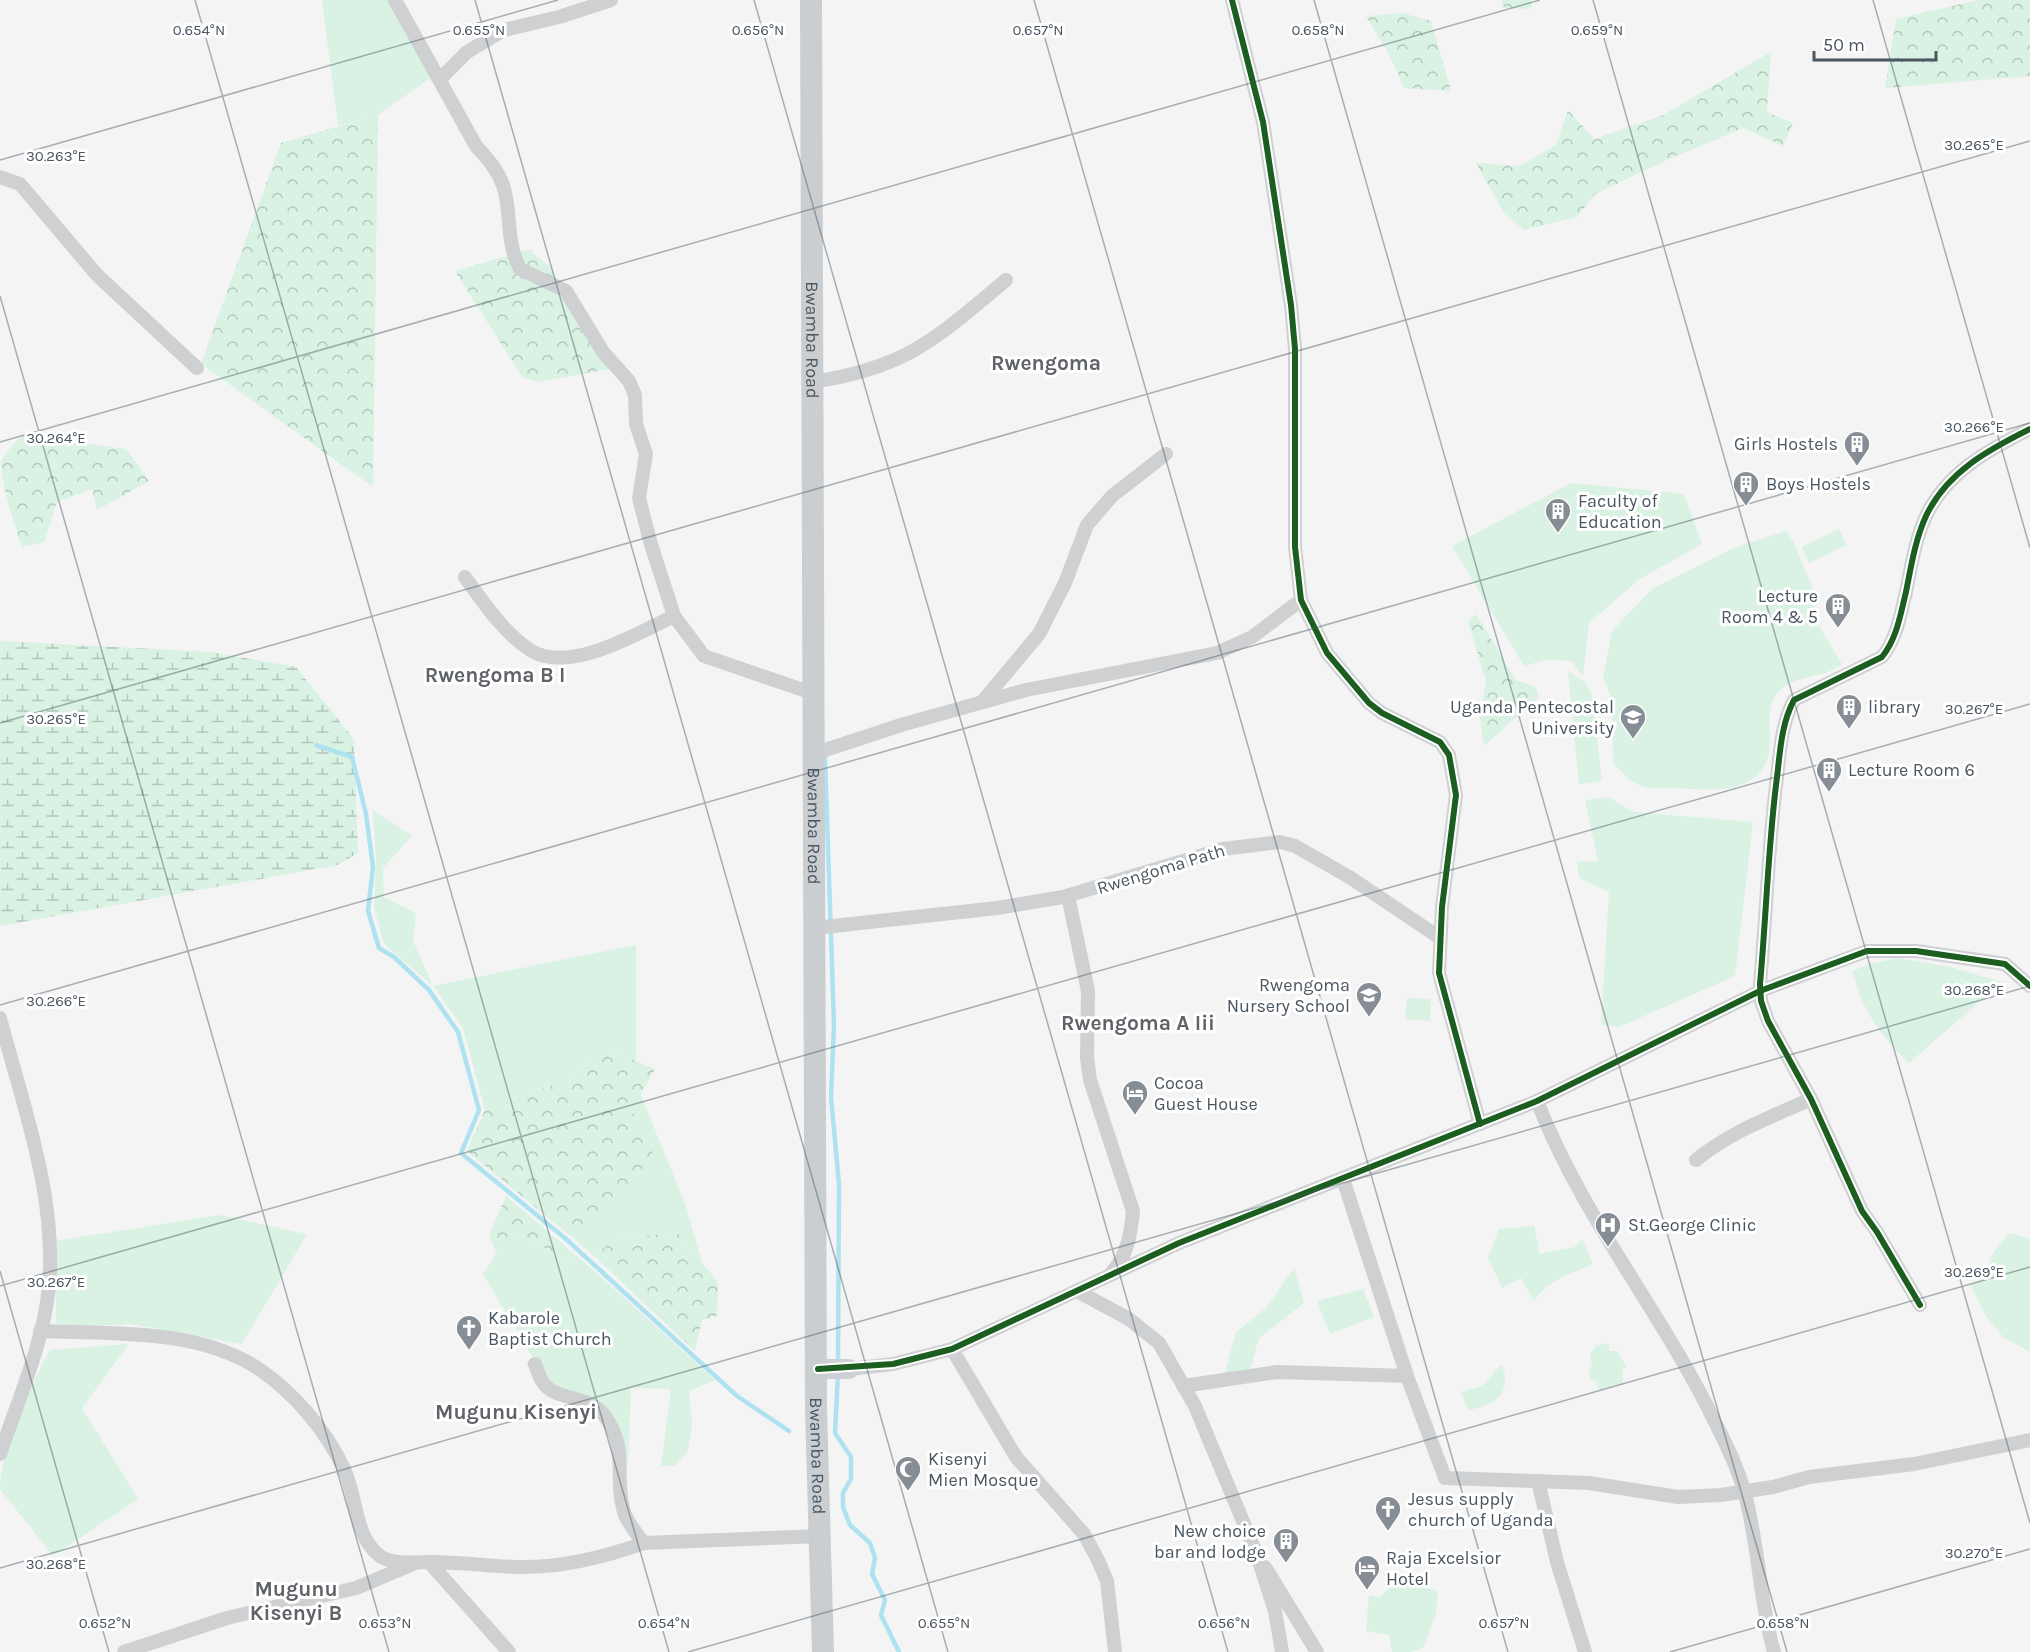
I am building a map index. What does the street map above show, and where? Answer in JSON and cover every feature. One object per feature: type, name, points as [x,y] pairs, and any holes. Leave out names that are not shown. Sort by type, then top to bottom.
[{"type":"main road","name":"Bwamba Road","points":[[811,0],[815,694],[813,754],[818,1369],[823,1652]]},
{"type":"street","points":[[395,0],[419,47],[476,146],[494,165],[503,186],[507,223],[520,269],[566,291],[603,352],[629,381],[635,395],[636,424],[646,454],[639,498],[674,616],[704,656],[815,694]]},
{"type":"street","points":[[440,80],[467,52],[504,30],[559,17],[611,0]]},
{"type":"street","points":[[1233,0],[1261,112],[1292,305],[1295,349],[1294,547],[1301,600],[1327,653],[1370,703],[1382,713],[1440,742],[1449,755],[1456,795],[1440,938],[1441,987],[1480,1124]]},
{"type":"street","points":[[0,177],[20,184],[97,275],[197,368]]},
{"type":"street","points":[[812,382],[863,373],[913,353],[936,338],[1006,280]]},
{"type":"street","points":[[1920,1305],[1862,1211],[1810,1099],[1768,1021],[1760,991],[1773,803],[1787,713],[1794,700],[1882,657],[1891,646],[1897,629],[1920,532],[1935,500],[1972,461],[2030,429]]},
{"type":"street","points":[[982,702],[1039,634],[1065,583],[1087,525],[1112,496],[1166,454]]},
{"type":"street","points":[[465,577],[507,629],[531,651],[554,659],[610,647],[674,616]]},
{"type":"street","points":[[813,754],[901,725],[1045,686],[1217,653],[1252,636],[1301,600]]},
{"type":"street","name":"Rwengoma Path","points":[[815,928],[996,908],[1068,896],[1223,849],[1242,845],[1288,843],[1351,878],[1440,938]]},
{"type":"street","points":[[1068,896],[1088,991],[1087,1058],[1090,1080],[1133,1211],[1131,1230],[1123,1256],[1111,1274]]},
{"type":"street","points":[[818,1369],[849,1369],[893,1364],[952,1349],[1179,1243],[1538,1101],[1760,991],[1867,951],[1895,950],[2005,964],[2030,986]]},
{"type":"street","points":[[0,1018],[41,1174],[48,1218],[49,1288],[40,1331],[0,1454]]},
{"type":"street","points":[[1696,1160],[1714,1145],[1810,1099]]},
{"type":"street","points":[[1538,1101],[1552,1138],[1597,1225],[1694,1382],[1716,1424],[1744,1490],[1774,1652]]},
{"type":"street","points":[[1343,1179],[1407,1376],[1445,1478],[1589,1483],[1678,1497],[1721,1495],[1773,1487],[1809,1477],[1914,1464],[2030,1440]]},
{"type":"street","points":[[1077,1290],[1129,1319],[1159,1343],[1195,1406],[1257,1555],[1275,1611],[1282,1652]]},
{"type":"street","points":[[40,1331],[136,1335],[187,1342],[230,1354],[257,1368],[292,1396],[333,1449],[345,1470],[358,1517],[370,1547],[382,1558],[394,1562],[465,1562],[518,1567],[563,1564],[623,1551],[644,1543],[820,1536]]},
{"type":"street","points":[[952,1349],[1016,1457],[1084,1534],[1098,1560],[1107,1581],[1115,1652]]},
{"type":"street","points":[[535,1364],[542,1382],[552,1390],[580,1398],[603,1413],[614,1432],[621,1451],[624,1512],[644,1543]]},
{"type":"street","points":[[1183,1386],[1277,1372],[1407,1376]]},
{"type":"street","points":[[1538,1482],[1557,1562],[1585,1652]]},
{"type":"street","points":[[1257,1555],[1285,1595],[1317,1652]]},
{"type":"street","points":[[124,1652],[227,1618],[356,1588],[423,1562]]},
{"type":"street","points":[[423,1562],[509,1652]]},
{"type":"green space","points":[[322,0],[400,0],[436,74],[378,115],[338,126]]},
{"type":"green space","points":[[1501,0],[1532,0],[1531,9],[1504,8]]},
{"type":"green space","points":[[1978,0],[2030,0],[2030,76],[1885,88],[1896,19]]},
{"type":"green space","points":[[1403,13],[1431,21],[1451,91],[1404,88],[1392,60],[1366,16]]},
{"type":"green space","points":[[1771,52],[1767,112],[1793,123],[1783,146],[1743,128],[1669,159],[1595,194],[1577,217],[1524,230],[1504,213],[1476,163],[1519,166],[1556,145],[1568,110],[1594,139],[1661,116]]},
{"type":"green space","points":[[378,115],[373,487],[201,364],[281,143]]},
{"type":"green space","points":[[532,249],[534,254],[552,268],[577,324],[609,369],[539,382],[522,377],[455,271]]},
{"type":"green space","points":[[22,435],[126,449],[149,481],[97,510],[92,489],[57,502],[44,542],[22,547],[5,492],[1,461]]},
{"type":"green space","points":[[1571,483],[1684,494],[1702,544],[1640,579],[1589,623],[1583,676],[1571,661],[1545,660],[1524,666],[1452,546]]},
{"type":"green space","points":[[1839,529],[1847,545],[1809,563],[1802,547]]},
{"type":"green space","points":[[1786,531],[1794,543],[1818,601],[1810,611],[1842,664],[1828,672],[1794,681],[1780,690],[1771,707],[1767,759],[1755,777],[1745,783],[1734,787],[1709,789],[1652,788],[1636,783],[1613,763],[1612,700],[1603,677],[1612,631],[1652,589],[1736,547]]},
{"type":"green space","points":[[1476,614],[1516,680],[1536,687],[1539,697],[1484,746],[1480,718],[1486,681],[1468,622]]},
{"type":"green space","points":[[0,641],[211,652],[296,667],[354,739],[358,853],[338,865],[0,926]]},
{"type":"green space","points":[[1568,671],[1586,683],[1592,695],[1602,781],[1579,784]]},
{"type":"green space","points":[[1609,797],[1633,812],[1753,822],[1735,976],[1619,1027],[1601,1025],[1609,892],[1579,878],[1577,862],[1598,861],[1585,800]]},
{"type":"green space","points":[[373,810],[412,836],[383,868],[384,897],[416,913],[413,941],[433,986],[384,944],[374,908],[376,862]]},
{"type":"green space","points":[[636,945],[636,1061],[600,1046],[568,1079],[485,1110],[463,1028],[433,986]]},
{"type":"green space","points":[[1898,958],[1950,967],[2002,982],[1909,1063],[1881,1033],[1867,1010],[1856,985],[1853,971],[1869,964]]},
{"type":"green space","points":[[1407,998],[1431,999],[1430,1021],[1405,1019]]},
{"type":"green space","points":[[600,1046],[655,1069],[632,1111],[654,1155],[579,1243],[467,1151],[485,1110],[568,1079]]},
{"type":"green space","points":[[641,1095],[685,1204],[702,1262],[677,1232],[612,1240],[595,1257],[579,1243],[653,1155],[632,1111]]},
{"type":"green space","points":[[506,1196],[598,1274],[511,1231],[497,1253],[489,1236]]},
{"type":"green space","points":[[219,1215],[307,1234],[242,1344],[130,1324],[65,1327],[56,1323],[56,1241]]},
{"type":"green space","points":[[1534,1226],[1540,1254],[1575,1247],[1582,1239],[1593,1264],[1553,1283],[1534,1301],[1521,1278],[1502,1288],[1488,1258],[1499,1229]]},
{"type":"green space","points":[[511,1231],[598,1274],[715,1380],[689,1391],[692,1424],[688,1451],[674,1466],[661,1466],[671,1389],[631,1388],[628,1462],[620,1459],[618,1446],[590,1405],[539,1385],[526,1363],[533,1358],[483,1274]]},
{"type":"green space","points":[[677,1232],[718,1282],[717,1316],[702,1320],[695,1351],[595,1257],[612,1240]]},
{"type":"green space","points":[[2009,1233],[2030,1239],[2030,1352],[2004,1338],[1986,1316],[1970,1285],[1990,1275],[1990,1258]]},
{"type":"green space","points":[[1294,1268],[1304,1303],[1259,1338],[1247,1380],[1225,1373],[1236,1332],[1266,1308]]},
{"type":"green space","points":[[1363,1289],[1374,1317],[1330,1334],[1317,1301]]},
{"type":"green space","points":[[1609,1343],[1609,1351],[1618,1351],[1626,1367],[1622,1370],[1623,1384],[1599,1390],[1588,1371],[1592,1366],[1590,1354],[1596,1346]]},
{"type":"green space","points":[[129,1344],[82,1408],[138,1499],[53,1556],[0,1489],[1,1474],[11,1438],[26,1399],[50,1350]]},
{"type":"green space","points":[[1502,1364],[1505,1383],[1499,1396],[1486,1405],[1468,1410],[1461,1392],[1482,1386]]},
{"type":"green space","points":[[1398,1580],[1438,1591],[1436,1612],[1424,1647],[1411,1652],[1392,1652],[1389,1635],[1366,1631],[1369,1596],[1380,1597]]},
{"type":"waterway","points":[[316,745],[352,757],[366,814],[373,867],[368,911],[379,948],[394,957],[429,990],[458,1032],[479,1110],[461,1153],[566,1239],[737,1396],[789,1431]]},
{"type":"waterway","points":[[825,758],[834,1025],[831,1097],[839,1184],[838,1364]]},
{"type":"waterway","points":[[838,1373],[835,1433],[851,1457],[851,1479],[843,1493],[843,1507],[850,1525],[870,1543],[875,1558],[872,1574],[885,1600],[881,1615],[899,1652]]},
{"type":"cycle path","points":[[1232,0],[1263,122],[1291,305],[1295,349],[1295,547],[1301,600],[1327,653],[1369,703],[1382,713],[1440,742],[1449,755],[1456,795],[1442,907],[1439,973],[1480,1124]]},
{"type":"cycle path","points":[[1920,1305],[1862,1211],[1811,1099],[1768,1021],[1761,1001],[1760,984],[1769,860],[1780,753],[1783,731],[1794,700],[1882,657],[1887,650],[1900,618],[1922,525],[1935,500],[1945,487],[1984,454],[2030,429]]},
{"type":"cycle path","points":[[818,1369],[893,1364],[952,1349],[1179,1243],[1537,1101],[1760,991],[1867,951],[1916,951],[2005,964],[2030,986]]},
{"type":"place","name":"Girls Hostels","points":[[1857,467]]},
{"type":"place","name":"Boys Hostels","points":[[1746,507]]},
{"type":"place","name":"Faculty of Education","points":[[1558,534]]},
{"type":"place","name":"Lecture Room 4 & 5","points":[[1838,629]]},
{"type":"place","name":"library","points":[[1849,730]]},
{"type":"place","name":"Uganda Pentecostal University","points":[[1633,740]]},
{"type":"place","name":"Lecture Room 6","points":[[1829,793]]},
{"type":"place","name":"Rwengoma Nursery School","points":[[1369,1018]]},
{"type":"place","name":"Cocoa Guest House","points":[[1135,1116]]},
{"type":"place","name":"St.George Clinic","points":[[1608,1248]]},
{"type":"place","name":"Kabarole Baptist Church","points":[[469,1351]]},
{"type":"place","name":"Kisenyi Mien Mosque","points":[[908,1492]]},
{"type":"place","name":"Jesus supply church of Uganda","points":[[1388,1532]]},
{"type":"place","name":"New choice bar and lodge","points":[[1286,1564]]},
{"type":"place","name":"Raja Excelsior Hotel","points":[[1367,1591]]},
{"type":"district","name":"Rwengoma","points":[[1046,363]]},
{"type":"district","name":"Rwengoma B I","points":[[495,675]]},
{"type":"district","name":"Rwengoma A Iii","points":[[1138,1023]]},
{"type":"district","name":"Mugunu Kisenyi","points":[[516,1412]]},
{"type":"district","name":"Mugunu Kisenyi B","points":[[296,1601]]}]
